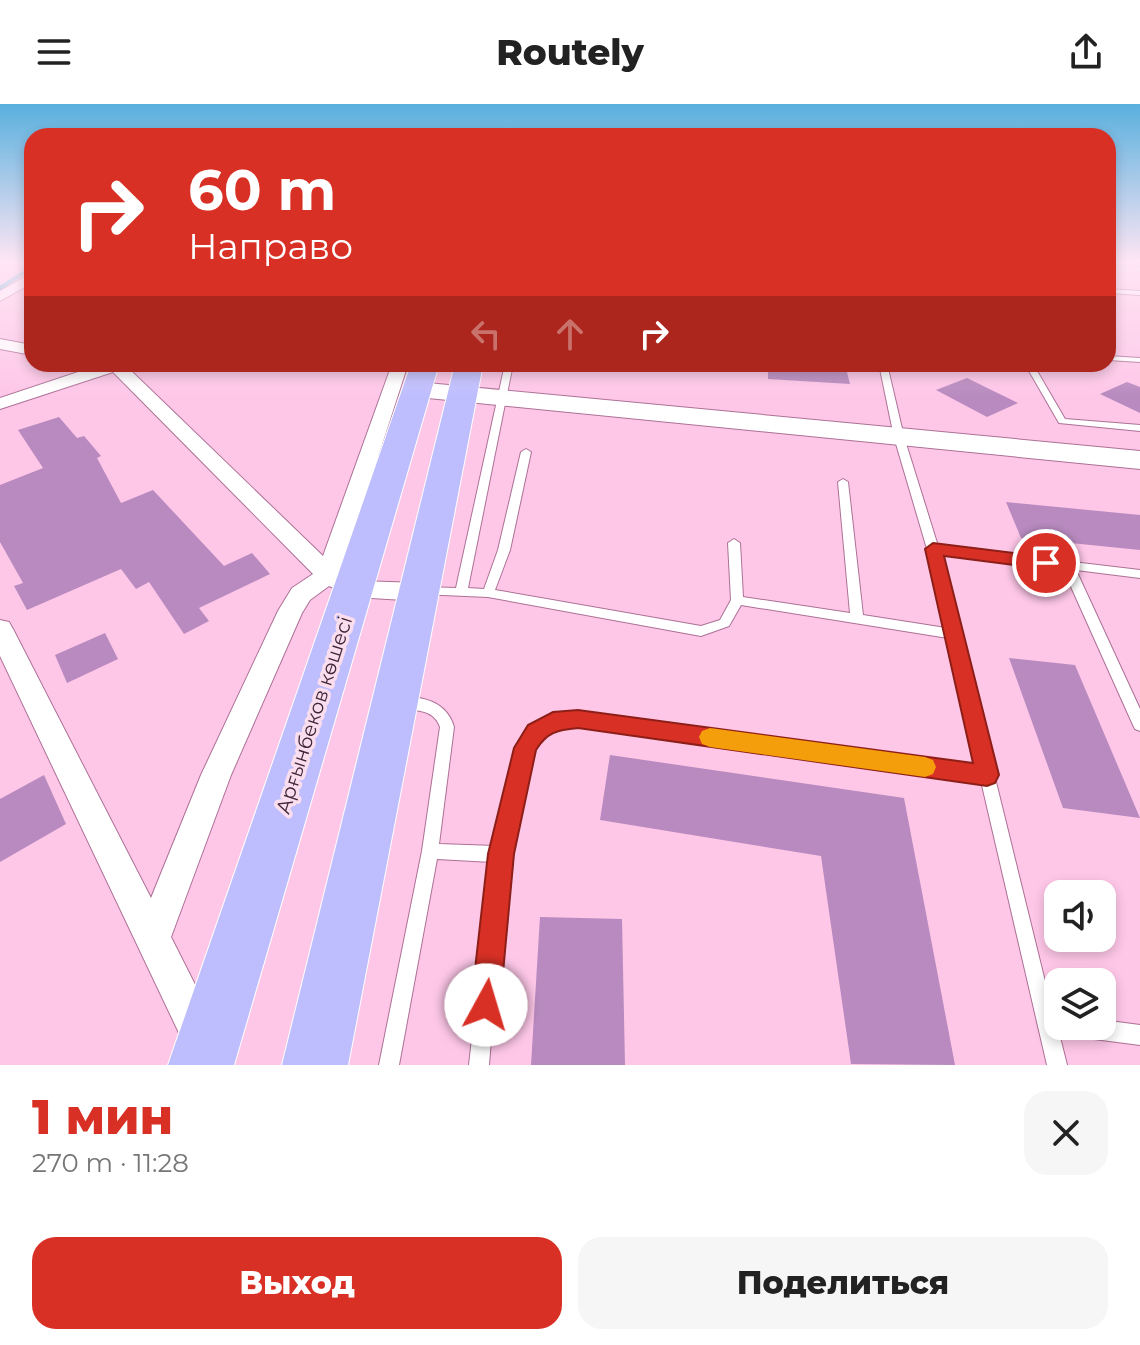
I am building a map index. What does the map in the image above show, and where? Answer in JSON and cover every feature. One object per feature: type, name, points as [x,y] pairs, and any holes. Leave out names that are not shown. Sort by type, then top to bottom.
[{"type":"main road","name":"Арғынбеков көшесі","points":[[204,1056],[342,582],[446,379]]},
{"type":"main road","points":[[315,1065],[395,702],[441,591],[446,379]]},
{"type":"street","points":[[0,344],[24,348]]},
{"type":"street","points":[[0,404],[90,372]]},
{"type":"street","points":[[121,372],[342,582]]},
{"type":"street","points":[[446,379],[899,437],[1140,460]]},
{"type":"street","points":[[153,937],[216,775],[290,611],[301,594],[342,582],[441,591]]},
{"type":"street","points":[[0,629],[153,937],[204,1056]]},
{"type":"lane","points":[[1116,358],[1140,360]]},
{"type":"lane","points":[[446,379],[475,372]]},
{"type":"lane","points":[[885,372],[899,437],[933,549],[987,775],[1044,992]]},
{"type":"lane","points":[[1034,372],[1062,421],[1140,428]]},
{"type":"lane","points":[[488,593],[504,550],[526,452]]},
{"type":"lane","points":[[843,482],[857,619]]},
{"type":"lane","points":[[441,591],[488,593],[701,631],[725,623],[737,600],[734,543]]},
{"type":"lane","points":[[933,549],[1140,574]]},
{"type":"lane","points":[[1068,566],[1140,725]]},
{"type":"lane","points":[[737,600],[952,634]]},
{"type":"lane","points":[[389,1065],[430,851],[447,727],[445,716],[438,708],[395,702]]},
{"type":"lane","points":[[479,1065],[501,854],[526,748],[536,731],[553,721],[578,719],[987,775]]},
{"type":"lane","points":[[430,851],[501,854]]},
{"type":"lane","points":[[1116,1032],[1140,1035]]},
{"type":"lane","points":[[1054,1040],[1057,1065]]},
{"type":"building","points":[[768,372],[847,372],[850,384],[768,379]]},
{"type":"building","points":[[967,378],[1018,403],[987,417],[936,390]]},
{"type":"building","points":[[1127,382],[1140,387],[1140,413],[1100,394]]},
{"type":"building","points":[[59,417],[77,438],[84,436],[101,456],[97,458],[121,503],[153,490],[224,566],[252,553],[270,574],[199,608],[209,621],[184,634],[149,582],[136,589],[121,569],[27,610],[14,586],[23,583],[0,542],[0,485],[43,468],[18,430]]},
{"type":"building","points":[[1006,502],[1140,515],[1140,550],[1021,538]]},
{"type":"building","points":[[105,633],[118,659],[67,683],[55,655]]},
{"type":"building","points":[[1009,658],[1075,665],[1140,818],[1063,808]]},
{"type":"building","points":[[610,755],[904,798],[955,1065],[851,1064],[821,856],[600,820]]},
{"type":"building","points":[[44,775],[66,824],[0,862],[0,799]]},
{"type":"building","points":[[540,917],[622,919],[625,1065],[531,1065]]},
{"type":"slow traffic","points":[[710,737],[925,767]]},
{"type":"route","points":[[486,1005],[501,854],[526,748],[536,731],[553,721],[578,719],[987,775],[933,549],[1046,563]]}]
